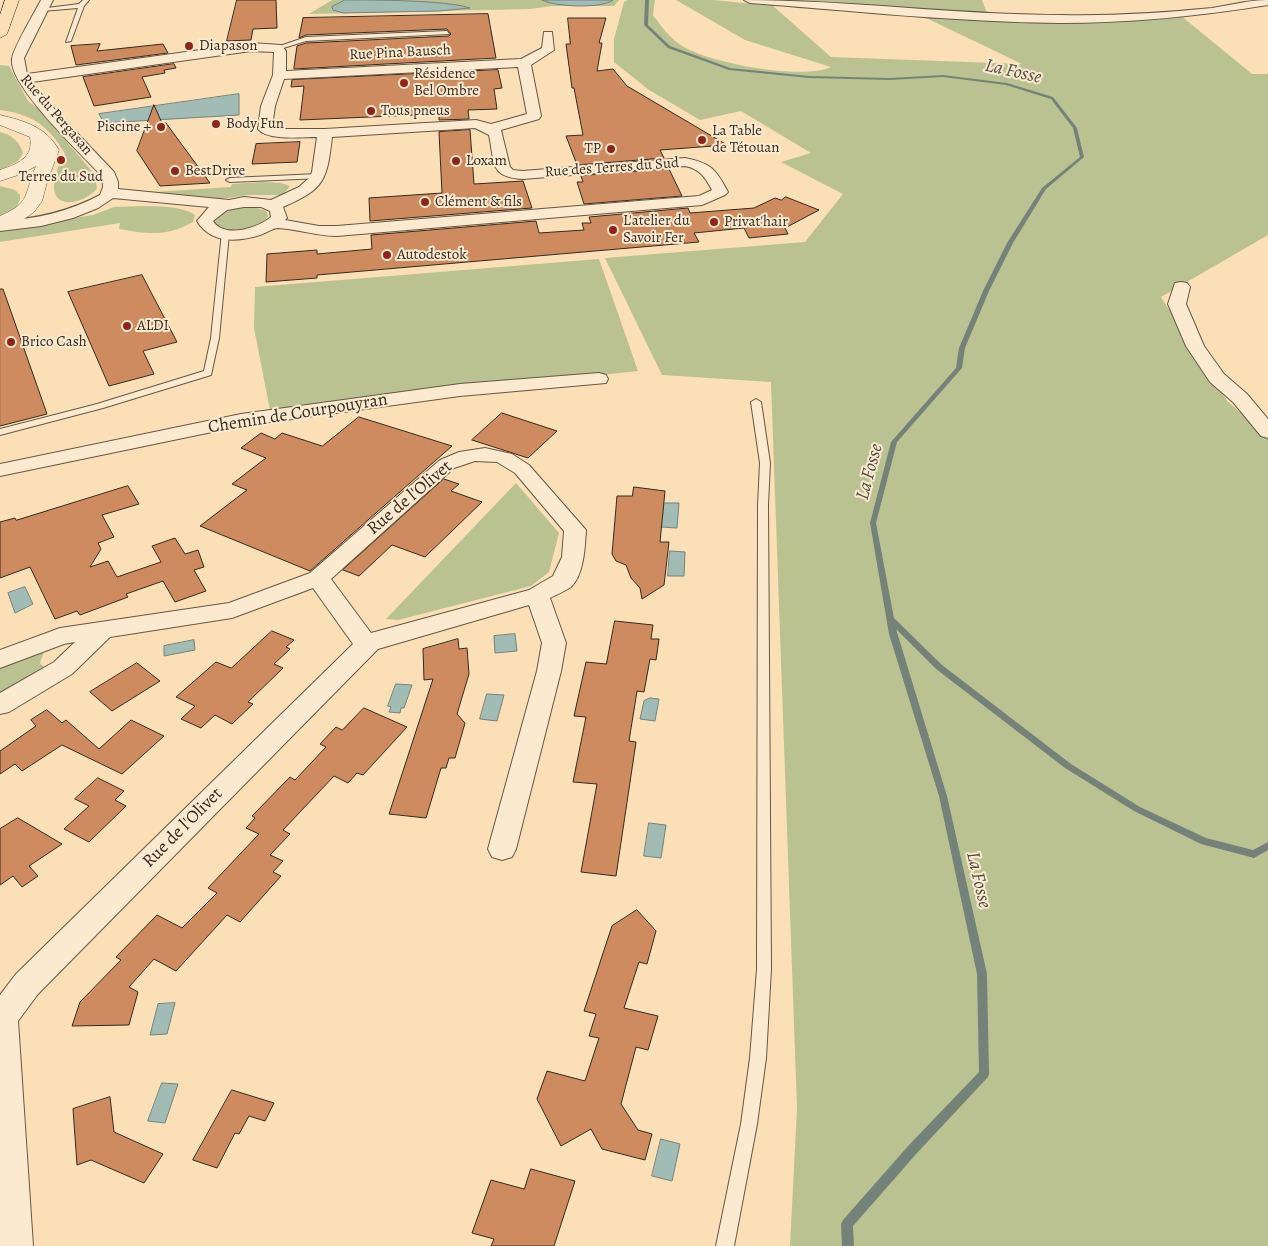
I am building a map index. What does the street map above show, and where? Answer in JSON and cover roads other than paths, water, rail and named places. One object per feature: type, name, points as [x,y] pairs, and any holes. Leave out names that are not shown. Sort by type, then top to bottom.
[{"type":"highway","points":[[0,17],[12,0]]},
{"type":"highway","points":[[0,34],[12,0]]},
{"type":"street","points":[[750,0],[919,13],[1061,19],[1234,9],[1268,2]]},
{"type":"street","points":[[1170,0],[1171,8],[1176,13]]},
{"type":"street","name":"Rue du Pergasan","points":[[45,4],[18,58],[19,72],[42,103],[109,176],[112,185],[110,193]]},
{"type":"street","points":[[23,79],[251,48],[277,48],[280,52],[279,75],[268,106],[265,128],[278,133],[325,133],[476,124],[491,128],[534,116],[524,63],[548,50],[548,35]]},
{"type":"street","name":"Rue Pina Bausch","points":[[279,75],[524,63]]},
{"type":"street","points":[[0,120],[29,129],[49,144],[51,150],[28,208],[0,224]]},
{"type":"street","name":"Rue des Terres du Sud","points":[[275,223],[319,231],[337,231],[702,200],[720,192],[709,170],[700,165],[685,162],[523,175],[509,174],[503,169],[496,132],[491,128]]},
{"type":"street","points":[[271,206],[291,197],[313,183],[318,176],[325,133]]},
{"type":"street","points":[[0,176],[33,161],[39,153],[41,145],[39,136]]},
{"type":"street","points":[[0,182],[23,186],[30,190],[33,198],[49,208],[77,212]]},
{"type":"street","points":[[0,224],[41,222],[77,212],[105,198],[110,193],[230,204],[254,202],[271,206],[279,214],[275,223],[254,233],[225,234],[214,231],[206,226],[205,221],[208,216],[214,211],[230,204]]},
{"type":"street","points":[[94,204],[144,202],[214,211]]},
{"type":"street","points":[[1181,287],[1177,304],[1195,346],[1217,378],[1240,398],[1268,432]]},
{"type":"street","name":"Chemin de Courpouyran","points":[[0,470],[241,420],[460,390],[599,378]]},
{"type":"street","name":"Rue de l'Olivet","points":[[1,1016],[27,984],[369,643],[538,596],[563,581],[573,558],[575,530],[522,469],[500,456],[477,453],[461,456],[447,464],[318,578]]},
{"type":"street","points":[[0,659],[60,636],[232,610],[318,578],[362,640],[369,643]]},
{"type":"street","points":[[502,850],[549,671],[554,643],[538,596]]},
{"type":"street","points":[[0,706],[63,668],[102,630]]},
{"type":"street","points":[[1,1016],[15,1246]]},
{"type":"lane","points":[[68,41],[81,6],[86,0]]},
{"type":"lane","points":[[45,4],[81,6]]},
{"type":"lane","points":[[277,48],[306,39],[447,33]]},
{"type":"lane","points":[[230,180],[318,176]]},
{"type":"lane","points":[[0,432],[128,398],[208,373],[215,338],[225,234]]},
{"type":"lane","points":[[725,1246],[749,1124],[758,1058],[764,969],[763,505],[765,463],[756,402]]},
{"type":"water","points":[[345,0],[445,3],[470,8],[439,11],[343,13],[333,10],[332,7]]},
{"type":"water","points":[[542,0],[613,0],[599,5],[578,6]]},
{"type":"water","points":[[239,94],[239,115],[104,123],[99,114]]},
{"type":"water","points":[[664,503],[679,503],[677,528],[661,527]]},
{"type":"water","points":[[670,551],[685,552],[684,576],[668,576]]},
{"type":"water","points":[[25,587],[33,604],[15,613],[8,593]]},
{"type":"water","points":[[515,634],[517,651],[495,653],[494,636]]},
{"type":"water","points":[[194,640],[195,650],[164,656],[164,646]]},
{"type":"water","points":[[396,684],[412,685],[404,708],[401,708],[400,713],[389,712],[391,707],[388,706]]},
{"type":"water","points":[[487,694],[504,695],[497,721],[480,719]]},
{"type":"water","points":[[650,698],[659,699],[655,721],[640,719],[644,701]]},
{"type":"water","points":[[649,823],[666,825],[661,858],[644,856]]},
{"type":"water","points":[[175,1003],[167,1034],[150,1035],[158,1004]]},
{"type":"water","points":[[162,1083],[178,1084],[165,1123],[148,1121]]},
{"type":"water","points":[[661,1139],[680,1144],[672,1181],[652,1176]]},
{"type":"waterway","name":"La Fosse","points":[[647,0],[646,25],[669,47],[729,69],[809,77],[890,79],[943,76],[1006,84],[1052,98],[1075,128],[1082,157],[1044,188],[1010,243],[986,291],[962,348],[959,368],[894,442],[873,523],[890,619]]},
{"type":"waterway","name":"La Fosse","points":[[848,1246],[847,1224],[913,1149],[984,1074],[982,974],[943,796],[893,634],[890,619]]},
{"type":"waterway","points":[[890,619],[939,667],[1068,766],[1137,809],[1204,841],[1254,854],[1268,846]]},
{"type":"place","name":"Diapason","points":[[189,46]]},
{"type":"place","name":"Résidence Bel Ombre","points":[[404,83]]},
{"type":"place","name":"Tous pneus","points":[[371,111]]},
{"type":"place","name":"Body Fun","points":[[216,124]]},
{"type":"place","name":"Piscine +","points":[[161,127]]},
{"type":"place","name":"La Table de Tétouan","points":[[702,140]]},
{"type":"place","name":"TP","points":[[611,149]]},
{"type":"place","name":"Terres du Sud","points":[[61,160]]},
{"type":"place","name":"Loxam","points":[[456,161]]},
{"type":"place","name":"BestDrive","points":[[175,171]]},
{"type":"place","name":"Clément & fils","points":[[425,202]]},
{"type":"place","name":"Privat'hair","points":[[714,222]]},
{"type":"place","name":"L'atelier du Savoir Fer","points":[[613,230]]},
{"type":"place","name":"Autodestok","points":[[387,255]]},
{"type":"place","name":"ALDI","points":[[127,326]]},
{"type":"place","name":"Brico Cash","points":[[11,342]]}]
